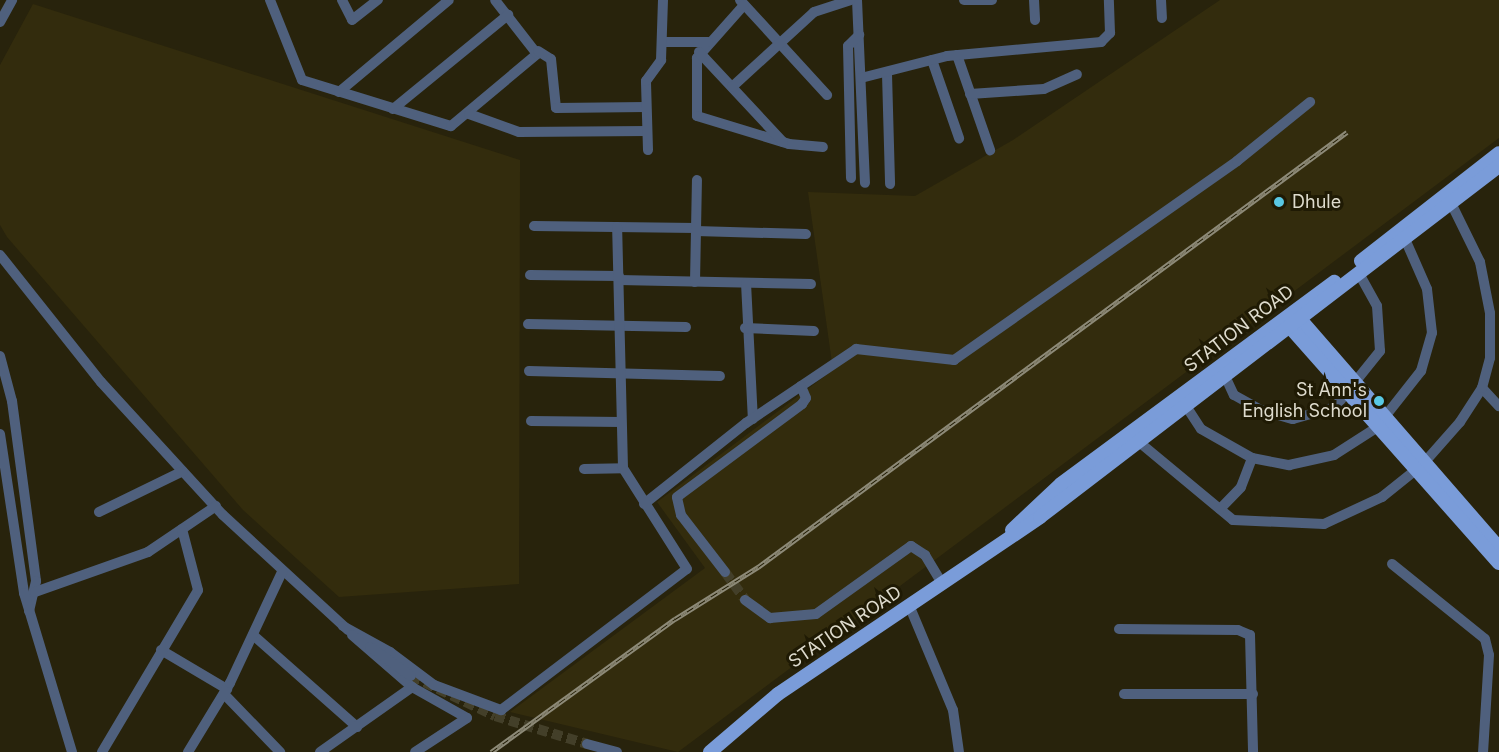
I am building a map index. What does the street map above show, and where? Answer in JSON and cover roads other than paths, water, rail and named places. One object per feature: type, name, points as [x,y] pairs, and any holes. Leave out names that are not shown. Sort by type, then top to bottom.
[{"type":"main road","name":"STATION ROAD","points":[[1005,538],[1061,484],[1349,271],[1499,153]]},
{"type":"main road","name":"STATION ROAD","points":[[710,752],[778,694],[1005,538],[1139,441],[1499,166]]},
{"type":"main road","points":[[1295,323],[1380,424],[1499,549]]},
{"type":"main road","points":[[1419,467],[1499,563]]},
{"type":"street","points":[[270,0],[299,78],[339,93],[451,126],[469,114],[537,51]]},
{"type":"street","points":[[342,0],[352,20],[378,0]]},
{"type":"street","points":[[339,93],[449,0]]},
{"type":"street","points":[[495,0],[537,51],[551,59],[556,108],[646,107]]},
{"type":"street","points":[[648,150],[645,81],[659,64],[664,42],[663,0]]},
{"type":"street","points":[[732,87],[779,40],[816,10],[850,0]]},
{"type":"street","points":[[857,0],[866,183]]},
{"type":"street","points":[[964,0],[992,0]]},
{"type":"street","points":[[1034,0],[1035,20]]},
{"type":"street","points":[[861,78],[887,74],[932,60],[957,56],[1101,42],[1110,33],[1108,0]]},
{"type":"street","points":[[1161,0],[1162,18]]},
{"type":"street","points":[[823,147],[783,142],[699,118],[699,52],[742,2],[827,95]]},
{"type":"street","points":[[0,22],[6,6]]},
{"type":"street","points":[[393,109],[508,15]]},
{"type":"street","points":[[851,178],[848,46],[859,35]]},
{"type":"street","points":[[664,42],[708,42]]},
{"type":"street","points":[[699,52],[783,142]]},
{"type":"street","points":[[957,56],[990,150]]},
{"type":"street","points":[[932,60],[959,138]]},
{"type":"street","points":[[887,74],[890,184]]},
{"type":"street","points":[[970,94],[1044,89],[1077,74]]},
{"type":"street","points":[[644,504],[753,419],[856,349],[954,360],[1236,161],[1310,102]]},
{"type":"street","points":[[469,114],[519,132],[647,131]]},
{"type":"street","points":[[695,282],[698,180]]},
{"type":"street","points":[[1139,441],[1233,520],[1324,524],[1374,502],[1419,467],[1482,388],[1496,341],[1480,262],[1451,203]]},
{"type":"street","points":[[534,226],[617,226],[806,234]]},
{"type":"street","points":[[343,626],[390,652],[434,685],[501,711],[687,569],[623,468],[617,226]]},
{"type":"street","points":[[1186,406],[1201,429],[1252,458],[1311,463],[1380,424],[1421,370],[1432,333],[1427,289],[1405,239]]},
{"type":"street","points":[[0,255],[101,382],[216,506],[282,572],[343,626],[412,681],[467,718],[415,752]]},
{"type":"street","points":[[1225,376],[1234,395],[1293,419],[1335,407],[1352,392],[1380,351],[1383,336],[1377,306],[1359,273]]},
{"type":"street","points":[[530,275],[746,284],[811,284]]},
{"type":"street","points":[[746,284],[745,328],[753,419]]},
{"type":"street","points":[[528,324],[686,327]]},
{"type":"street","points":[[745,328],[814,331]]},
{"type":"street","points":[[0,356],[35,592],[29,611]]},
{"type":"street","points":[[529,371],[720,376]]},
{"type":"street","points":[[725,572],[681,515],[677,497],[802,404],[806,398],[801,386]]},
{"type":"street","points":[[1482,388],[1499,406]]},
{"type":"street","points":[[531,421],[621,422]]},
{"type":"street","points":[[0,434],[29,611],[72,752]]},
{"type":"street","points":[[1220,509],[1241,487],[1252,458]]},
{"type":"street","points":[[584,469],[623,468]]},
{"type":"street","points":[[99,512],[183,471]]},
{"type":"street","points":[[35,592],[148,552],[216,506]]},
{"type":"street","points":[[102,752],[198,590],[182,529]]},
{"type":"street","points":[[745,600],[770,618],[816,614],[911,546],[925,555],[941,582]]},
{"type":"street","points":[[1392,564],[1485,639],[1489,655],[1483,752]]},
{"type":"street","points":[[188,752],[225,691],[282,572]]},
{"type":"street","points":[[909,605],[953,710],[959,752]]},
{"type":"street","points":[[1119,629],[1245,631],[1252,642],[1253,752]]},
{"type":"street","points":[[253,635],[357,727]]},
{"type":"street","points":[[161,650],[225,691],[280,752]]},
{"type":"street","points":[[320,752],[357,727],[412,681]]},
{"type":"street","points":[[1124,694],[1252,694]]},
{"type":"street","points":[[587,744],[617,752]]},
{"type":"tunnel","points":[[725,572],[745,600]]},
{"type":"tunnel","points":[[411,676],[495,716],[587,744]]},
{"type":"railway","points":[[491,752],[675,619],[758,567],[1347,132]]},
{"type":"place","name":"Dhule","points":[[1279,202]]},
{"type":"place","name":"St Ann's English School","points":[[1379,401]]}]
